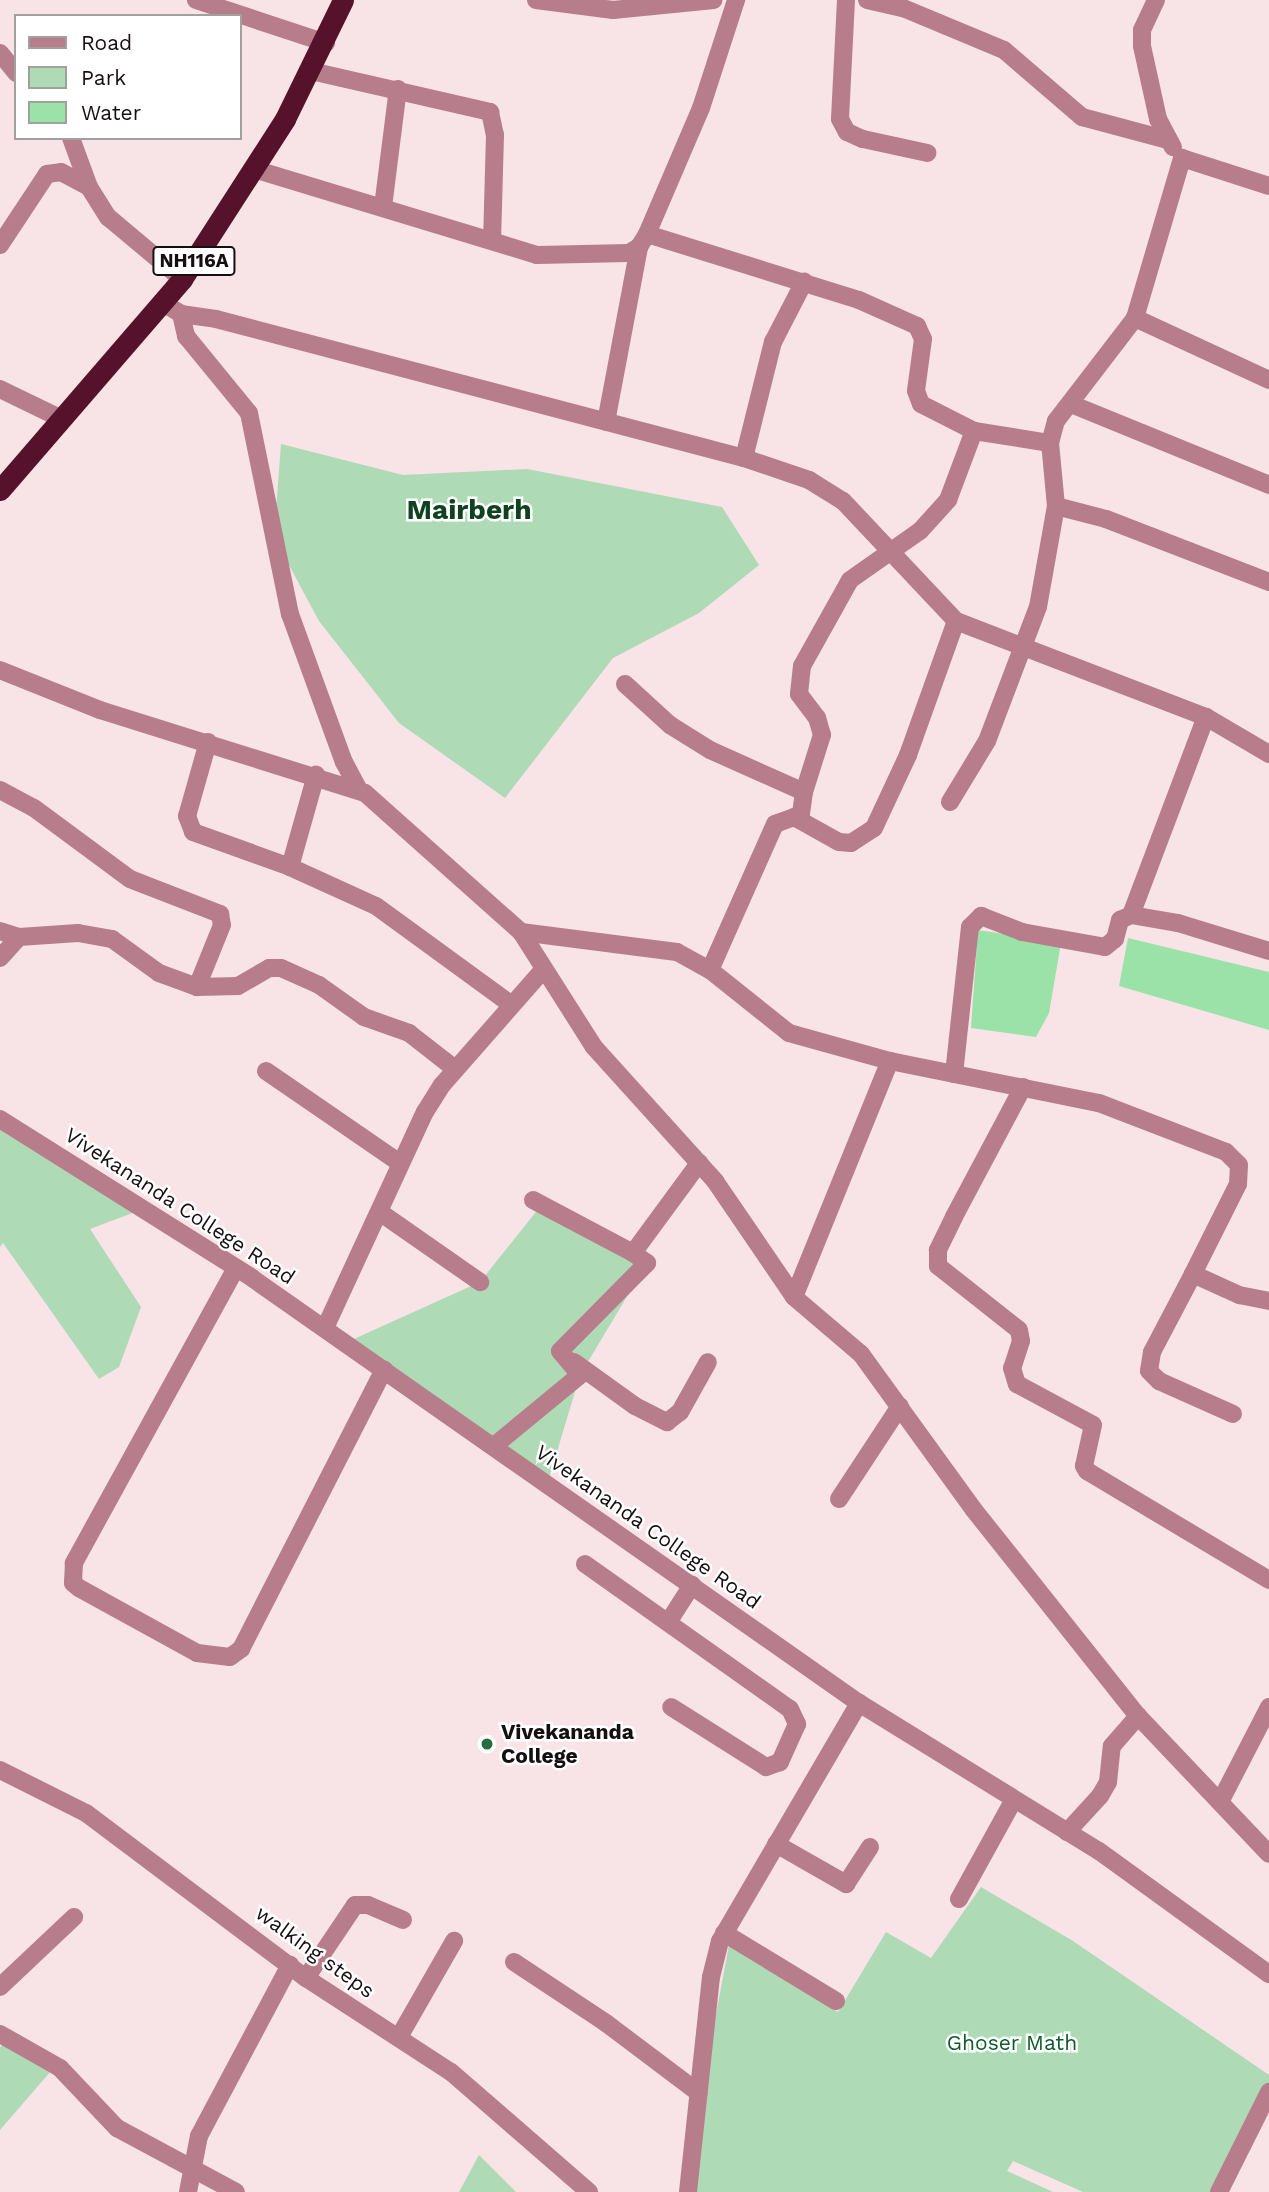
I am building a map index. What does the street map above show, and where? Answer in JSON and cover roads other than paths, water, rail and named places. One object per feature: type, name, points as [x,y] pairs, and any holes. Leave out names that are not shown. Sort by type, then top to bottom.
[{"type":"highway","name":"NH116A","points":[[0,490],[62,419],[172,309],[182,279],[254,169],[311,71],[326,43],[343,0]]},
{"type":"street","points":[[196,0],[238,14]]},
{"type":"street","points":[[536,0],[613,10],[714,0]]},
{"type":"street","points":[[606,422],[643,240],[720,58],[736,0]]},
{"type":"street","points":[[846,0],[840,119],[847,132],[863,139],[928,153]]},
{"type":"street","points":[[867,0],[903,8],[1004,50],[1082,117],[1168,140]]},
{"type":"street","points":[[1156,0],[1142,30],[1142,46],[1158,119],[1168,140],[1182,158],[1269,186]]},
{"type":"street","points":[[242,15],[326,43]]},
{"type":"street","points":[[0,53],[14,70]]},
{"type":"street","points":[[311,71],[490,112],[495,135],[492,240]]},
{"type":"street","points":[[383,207],[398,89]]},
{"type":"street","points":[[72,140],[89,187],[108,217],[182,279]]},
{"type":"street","points":[[950,802],[987,741],[1006,682],[1024,648],[1041,596],[1056,506],[1050,443],[1056,421],[1135,318],[1182,158]]},
{"type":"street","points":[[254,169],[552,256],[614,255],[643,240],[804,282],[917,326],[923,339],[916,391],[921,404],[974,431],[1050,443]]},
{"type":"street","points":[[0,245],[47,174],[61,172],[89,187]]},
{"type":"street","points":[[744,458],[773,341],[804,282]]},
{"type":"street","points":[[172,309],[744,458],[809,480],[842,501],[956,621],[1206,717],[1269,754]]},
{"type":"street","points":[[172,309],[186,336],[249,413],[290,614],[344,762],[359,790]]},
{"type":"street","points":[[1135,318],[1269,380]]},
{"type":"street","points":[[0,389],[62,419]]},
{"type":"street","points":[[1071,404],[1269,485]]},
{"type":"street","points":[[800,819],[804,792],[822,735],[817,718],[799,694],[802,666],[849,579],[920,531],[948,500],[974,431]]},
{"type":"street","points":[[1056,506],[1106,519],[1269,582]]},
{"type":"street","points":[[710,970],[775,824],[800,819],[839,842],[861,839],[874,828],[903,766],[956,621]]},
{"type":"street","points":[[0,670],[100,710],[359,790],[384,806],[521,932],[542,971],[607,1064],[699,1163],[794,1297],[861,1354],[974,1510],[1138,1716],[1269,1854]]},
{"type":"street","points":[[625,684],[670,725],[710,750],[804,792]]},
{"type":"street","points":[[1131,915],[1206,717]]},
{"type":"street","points":[[208,742],[188,825],[203,837],[290,867],[376,906],[512,1005]]},
{"type":"street","points":[[290,867],[316,775]]},
{"type":"street","points":[[0,790],[34,808],[130,879],[220,914],[222,925],[197,987]]},
{"type":"street","points":[[954,1074],[974,920],[981,916],[1022,932],[1105,947],[1115,939],[1120,920],[1131,915],[1178,923],[1269,951]]},
{"type":"street","points":[[0,931],[19,937],[78,933],[112,939],[159,973],[197,987],[239,986],[269,968],[281,968],[319,985],[364,1017],[409,1033],[456,1069]]},
{"type":"street","points":[[521,932],[677,952],[710,970],[789,1033],[890,1061],[1099,1103],[1226,1152],[1239,1165],[1238,1184],[1152,1352],[1149,1371],[1159,1381],[1233,1414]]},
{"type":"street","points":[[0,958],[19,937]]},
{"type":"street","points":[[325,1328],[381,1213],[400,1163],[425,1112],[456,1069],[542,971]]},
{"type":"street","points":[[794,1297],[890,1061]]},
{"type":"street","points":[[266,1071],[400,1163]]},
{"type":"street","points":[[1023,1087],[938,1250],[938,1266],[1019,1330],[1021,1341],[1012,1368],[1017,1384],[1093,1425],[1087,1471],[1269,1580]]},
{"type":"street","name":"Vivekananda College Road","points":[[0,1119],[236,1268],[859,1703],[1013,1801],[1067,1832],[1269,1974]]},
{"type":"street","points":[[633,1253],[699,1163]]},
{"type":"street","points":[[533,1200],[647,1263],[559,1351]]},
{"type":"street","points":[[381,1213],[480,1282]]},
{"type":"street","points":[[236,1268],[74,1563],[74,1583],[79,1588],[197,1653],[230,1657],[241,1649],[384,1369]]},
{"type":"street","points":[[1193,1274],[1239,1295],[1269,1301]]},
{"type":"street","points":[[559,1351],[635,1406],[667,1422],[680,1412],[708,1362]]},
{"type":"street","points":[[494,1446],[580,1375],[559,1351]]},
{"type":"street","points":[[839,1499],[900,1406]]},
{"type":"street","points":[[585,1564],[790,1709],[797,1724],[780,1762],[766,1767],[671,1707]]},
{"type":"street","points":[[669,1621],[692,1585]]},
{"type":"street","points":[[688,2192],[711,1977],[724,1933],[859,1703]]},
{"type":"street","points":[[1220,1802],[1269,1707]]},
{"type":"street","points":[[1067,1832],[1100,1796],[1108,1782],[1112,1746],[1138,1716]]},
{"type":"street","name":"walking steps","points":[[0,1770],[86,1813],[306,1978],[399,2037],[500,2110],[589,2192]]},
{"type":"street","points":[[960,1899],[1013,1801]]},
{"type":"street","points":[[776,1844],[846,1884],[870,1847]]},
{"type":"street","points":[[306,1978],[355,1905],[368,1905],[403,1920]]},
{"type":"street","points":[[0,1987],[74,1917]]},
{"type":"street","points":[[724,1933],[836,2001]]},
{"type":"street","points":[[399,2037],[454,1941]]},
{"type":"street","points":[[514,1962],[606,2023],[699,2094]]},
{"type":"street","points":[[188,2192],[206,2122],[290,1965]]},
{"type":"street","points":[[0,2034],[60,2068],[117,2128],[236,2192]]},
{"type":"street","points":[[1219,2192],[1269,2092]]},
{"type":"water","points":[[978,930],[1061,943],[1049,1013],[1036,1037],[971,1028]]},
{"type":"water","points":[[1128,938],[1269,972],[1269,1030],[1119,986]]},
{"type":"place","name":"Vivekananda College","points":[[487,1744]]},
{"type":"district","name":"Mairberh","points":[[469,510]]},
{"type":"park label","name":"Ghoser Math","points":[[1012,2043]]}]
